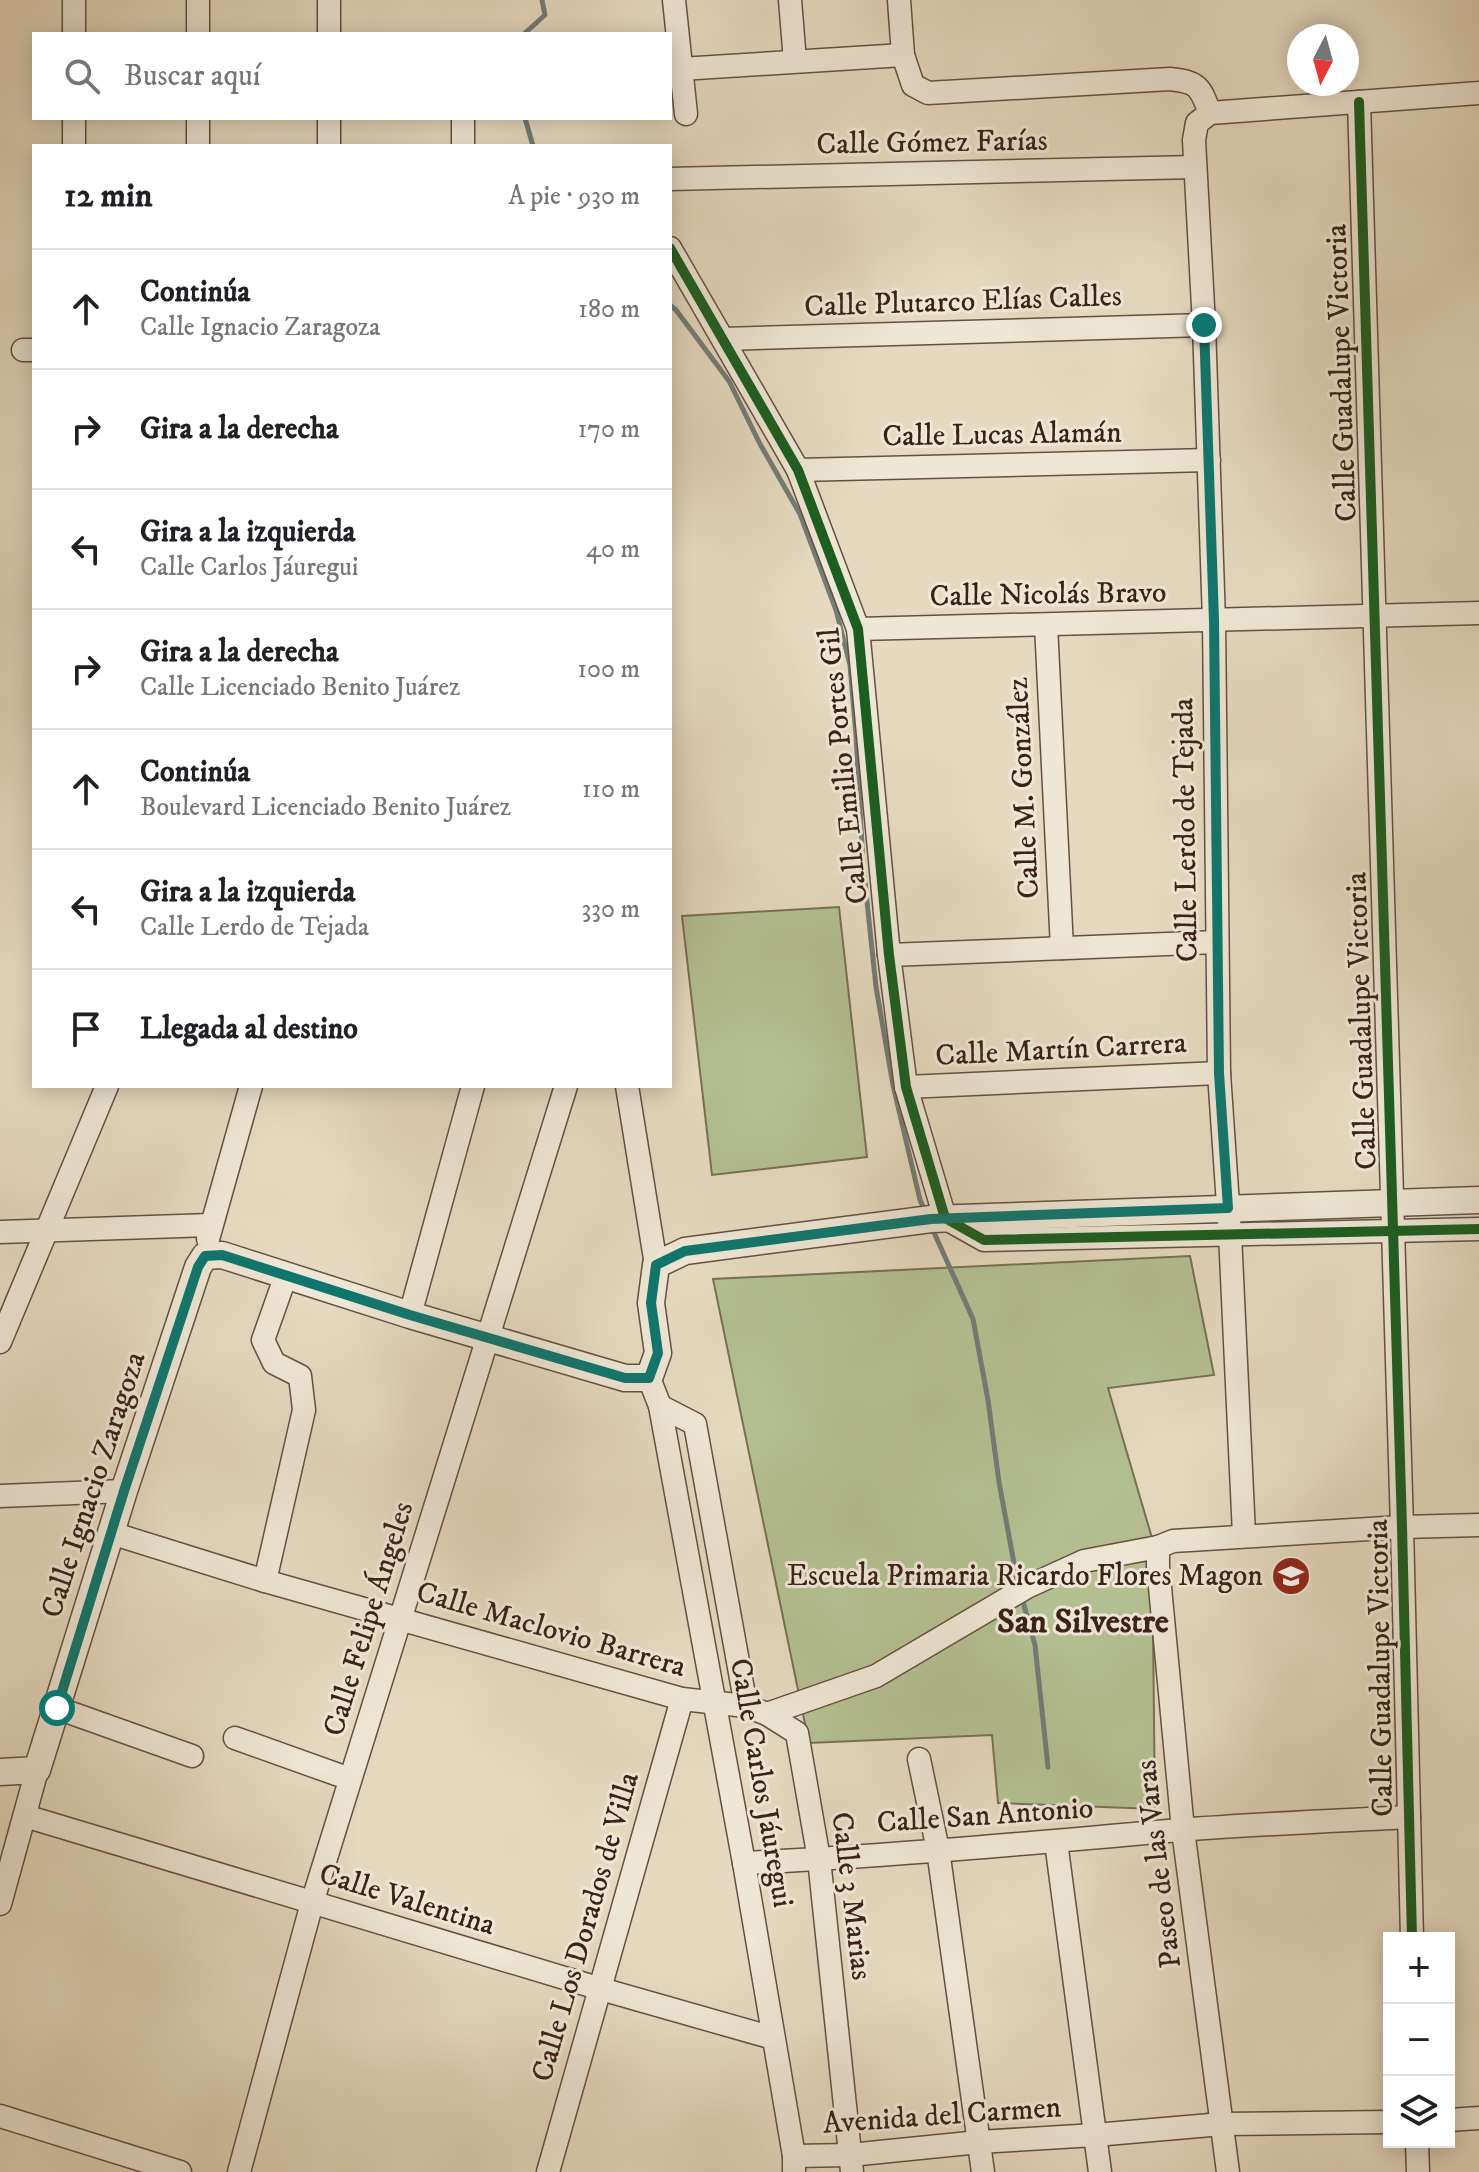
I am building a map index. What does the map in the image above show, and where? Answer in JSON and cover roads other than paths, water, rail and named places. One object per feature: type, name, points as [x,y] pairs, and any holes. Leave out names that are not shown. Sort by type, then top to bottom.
[{"type":"street","points":[[74,0],[74,32]]},
{"type":"street","points":[[198,0],[198,32]]},
{"type":"street","points":[[329,0],[329,32]]},
{"type":"street","points":[[674,0],[686,114]]},
{"type":"street","points":[[790,0],[795,61]]},
{"type":"street","points":[[899,0],[903,55],[913,85],[928,93],[1170,79],[1189,81],[1200,88],[1204,118],[1479,93]]},
{"type":"street","points":[[681,69],[903,55]]},
{"type":"street","name":"Calle Guadalupe Victoria","points":[[1359,102],[1412,1932]]},
{"type":"street","name":"Calle Lerdo de Tejada","points":[[1204,118],[1194,140],[1214,621],[1219,1073],[1244,1535]]},
{"type":"street","points":[[74,120],[74,144]]},
{"type":"street","points":[[198,120],[198,144]]},
{"type":"street","points":[[329,120],[329,144]]},
{"type":"street","points":[[463,120],[463,144]]},
{"type":"street","name":"Calle Gómez Farías","points":[[672,179],[1195,167]]},
{"type":"street","name":"Calle Emilio Portes Gil","points":[[672,251],[798,470],[858,629],[889,955],[906,1087],[938,1219]]},
{"type":"street","name":"Calle Plutarco Elías Calles","points":[[723,339],[1204,325]]},
{"type":"street","name":"Calle Lucas Alamán","points":[[798,470],[1209,460]]},
{"type":"street","name":"Calle Nicolás Bravo","points":[[858,629],[1479,613]]},
{"type":"street","name":"Calle M. González","points":[[1046,625],[1062,948]]},
{"type":"street","points":[[889,955],[1217,942]]},
{"type":"street","name":"Calle Martín Carrera","points":[[906,1087],[1219,1073]]},
{"type":"street","points":[[0,1342],[106,1088]]},
{"type":"street","name":"Calle Ignacio Zaragoza","points":[[0,1904],[37,1770],[124,1491],[198,1267],[205,1256],[250,1088]]},
{"type":"street","points":[[410,1315],[472,1088]]},
{"type":"street","name":"Calle Felipe Ángeles","points":[[239,2172],[312,1903],[565,1088]]},
{"type":"street","points":[[205,1256],[222,1255],[410,1315],[625,1378],[649,1378],[658,1353],[651,1303],[656,1265],[627,1088]]},
{"type":"street","points":[[656,1265],[685,1251],[898,1222],[1479,1200]]},
{"type":"street","points":[[938,1219],[984,1240],[1479,1229]]},
{"type":"street","points":[[0,1232],[211,1225]]},
{"type":"street","points":[[265,1581],[304,1410],[300,1376],[274,1363],[263,1340],[286,1275]]},
{"type":"street","name":"Calle Carlos Jáuregui","points":[[649,1378],[660,1406],[744,1863],[794,2164]]},
{"type":"street","name":"Calle Carlos Jáuregui","points":[[660,1406],[695,1424],[757,1710]]},
{"type":"street","points":[[0,1496],[124,1491]]},
{"type":"street","points":[[757,1710],[876,1676],[1027,1587],[1084,1561],[1158,1547],[1173,1541],[1479,1525]]},
{"type":"street","name":"Calle Maclovio Barrera","points":[[111,1533],[265,1581],[682,1699],[757,1710]]},
{"type":"street","name":"Paseo de las Varas","points":[[1158,1547],[1183,1830],[1228,2172]]},
{"type":"street","name":"Calle Los Dorados de Villa","points":[[548,2172],[682,1699]]},
{"type":"street","points":[[57,1708],[192,1756]]},
{"type":"street","name":"Calle 3 Marias","points":[[757,1710],[797,1733],[819,1859],[851,2163]]},
{"type":"street","points":[[235,1738],[350,1779]]},
{"type":"street","points":[[919,1759],[938,1850],[983,2172]]},
{"type":"street","points":[[0,1772],[37,1770]]},
{"type":"street","name":"Calle Valentina","points":[[25,1816],[773,2038]]},
{"type":"street","name":"Calle San Antonio","points":[[744,1863],[1056,1842],[1183,1830],[1409,1817]]},
{"type":"street","points":[[1056,1842],[1100,2172]]},
{"type":"street","points":[[0,2116],[180,2172]]},
{"type":"street","points":[[1455,2120],[1479,2118]]},
{"type":"street","name":"Avenida del Carmen","points":[[794,2164],[851,2163],[979,2142],[1222,2124],[1383,2122]]},
{"type":"street","points":[[1417,2148],[1418,2172]]},
{"type":"waterway","points":[[526,32],[545,15],[542,0]]},
{"type":"waterway","points":[[526,120],[532,144]]},
{"type":"waterway","points":[[672,307],[729,381],[800,514],[836,610],[850,665],[863,864],[876,987],[893,1085],[925,1211]]},
{"type":"waterway","points":[[932,1228],[973,1319],[1018,1585]]},
{"type":"waterway","points":[[1022,1598],[1035,1645],[1048,1767]]},
{"type":"place","name":"Escuela Primaria Ricardo Flores Magon","points":[[1291,1576]]},
{"type":"district","name":"San Silvestre","points":[[1083,1622]]}]
